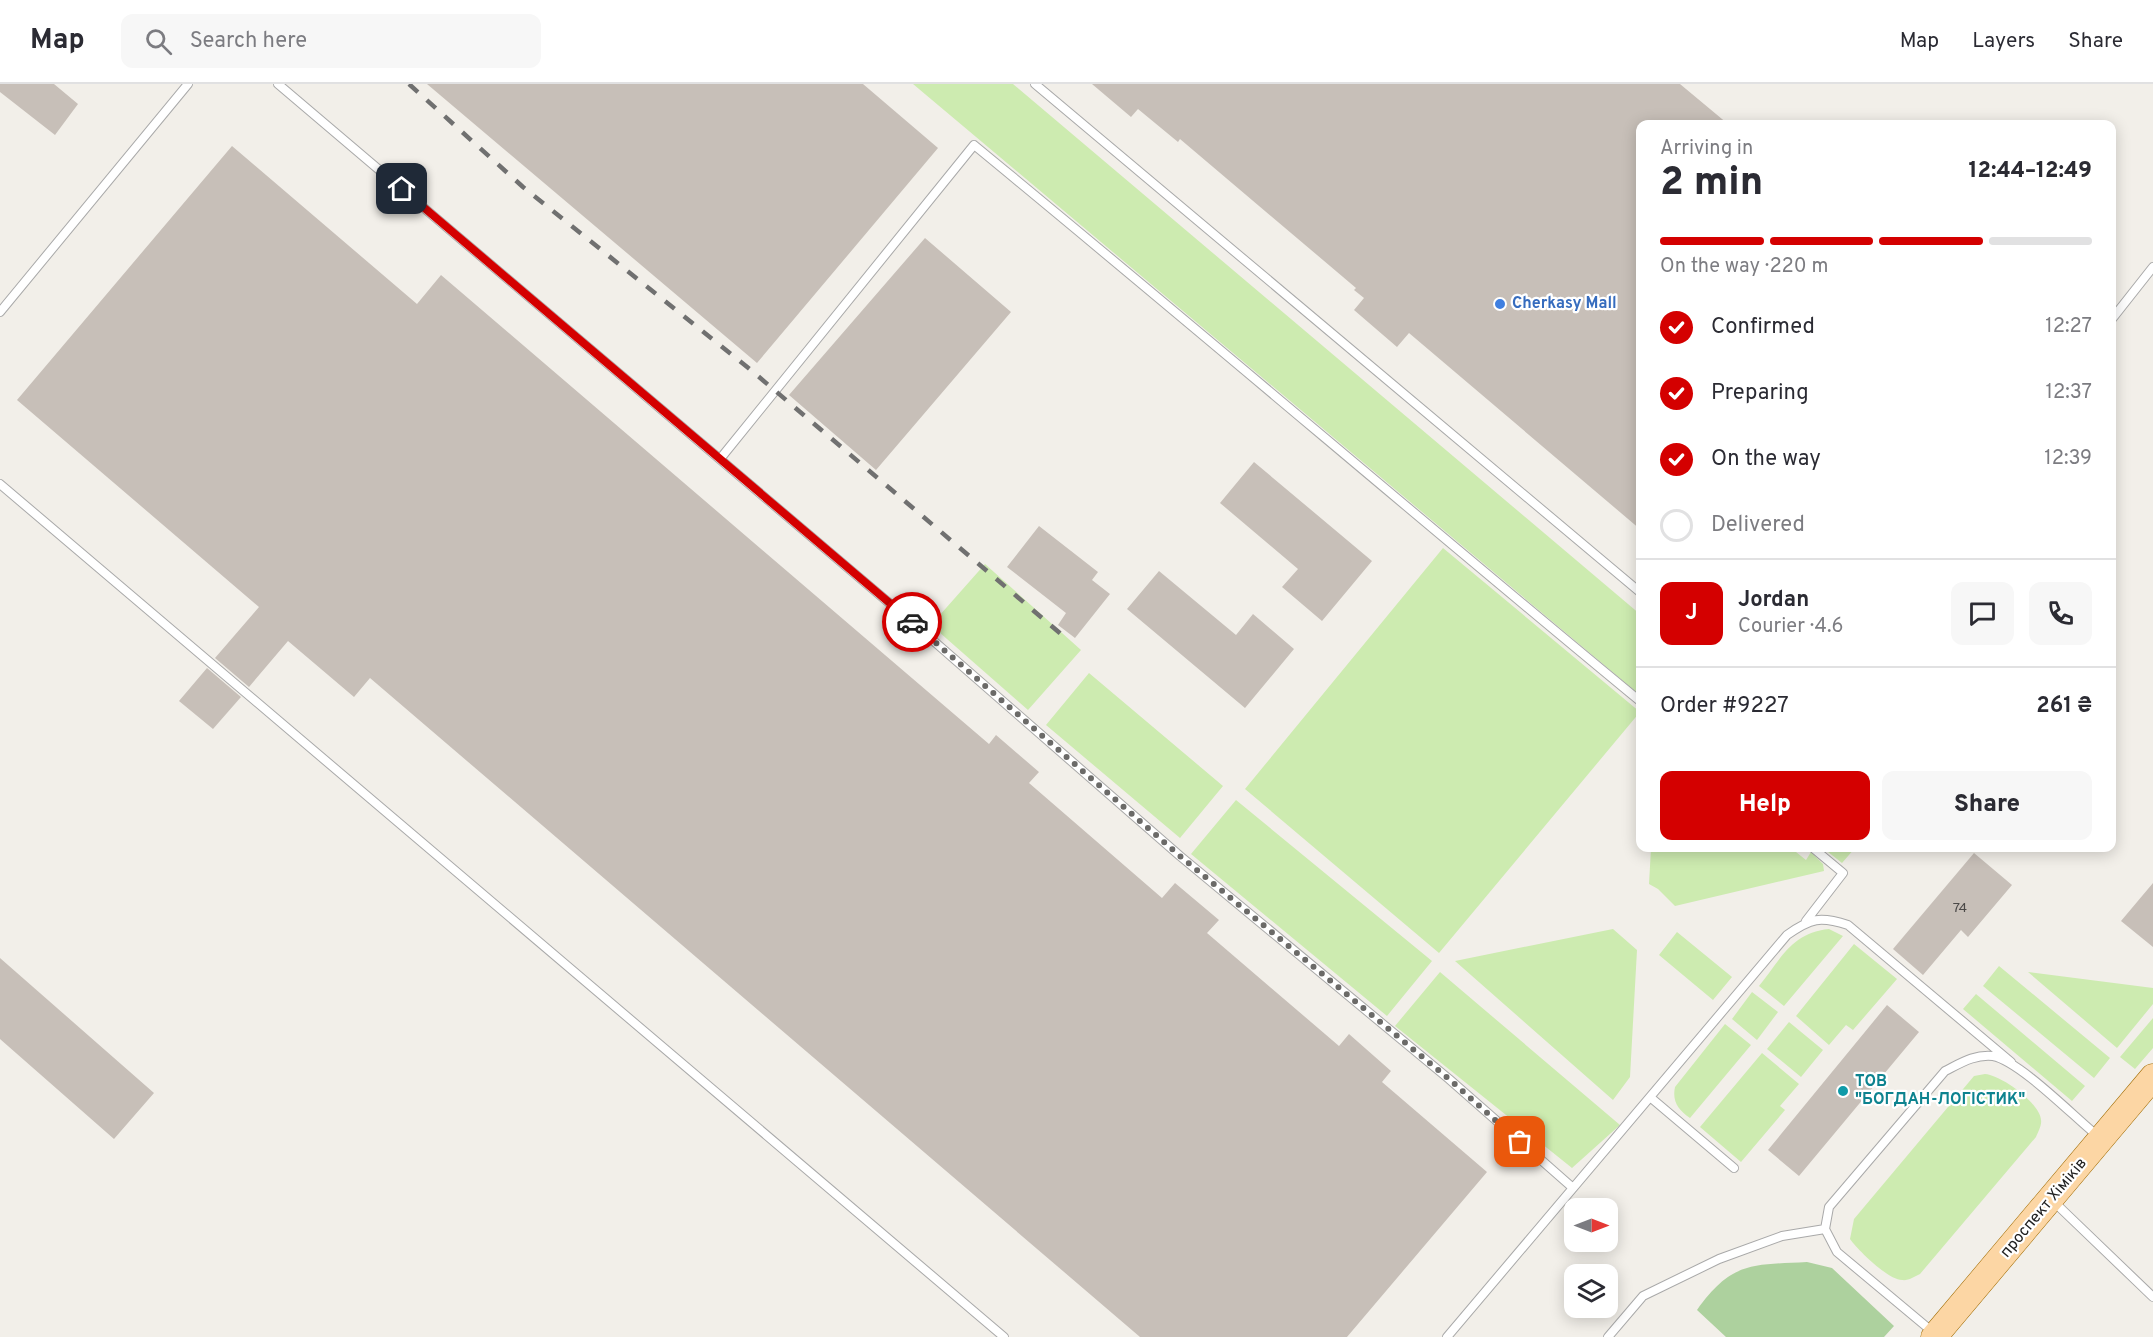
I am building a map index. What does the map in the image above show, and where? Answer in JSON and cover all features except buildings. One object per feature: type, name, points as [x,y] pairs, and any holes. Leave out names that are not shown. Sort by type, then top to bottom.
[{"type":"main road","name":"проспект Хіміків","points":[[1935,1336],[2153,1077]]},
{"type":"lane","points":[[0,312],[188,84]]},
{"type":"lane","points":[[278,84],[921,630],[1180,856],[1449,1079],[1573,1188]]},
{"type":"lane","points":[[1035,84],[1636,589]]},
{"type":"lane","points":[[720,459],[974,145],[1183,316],[1444,540],[1636,698]]},
{"type":"lane","points":[[2116,315],[2153,267]]},
{"type":"lane","points":[[0,484],[1004,1337]]},
{"type":"lane","points":[[1447,1337],[1787,935],[1806,921],[1843,873],[1818,852]]},
{"type":"lane","points":[[1806,921],[1829,918],[1848,925],[2101,1140]]},
{"type":"lane","points":[[1935,1336],[1837,1252],[1825,1229],[1829,1207],[1946,1071],[1972,1057],[1992,1056],[2011,1062]]},
{"type":"lane","points":[[1650,1097],[1734,1168]]},
{"type":"lane","points":[[2051,1200],[2153,1297]]},
{"type":"lane","points":[[1608,1337],[1643,1296],[1719,1259],[1782,1236],[1825,1229]]},
{"type":"green space","points":[[913,84],[1013,84],[1636,611],[1636,692]]},
{"type":"green space","points":[[1443,548],[1636,709],[1636,717],[1439,953],[1245,789]]},
{"type":"green space","points":[[985,564],[1081,650],[1028,710],[931,625]]},
{"type":"green space","points":[[1089,673],[1223,786],[1180,838],[1046,725]]},
{"type":"green space","points":[[1236,800],[1432,961],[1387,1016],[1191,854]]},
{"type":"green space","points":[[1651,852],[1796,852],[1806,860],[1811,852],[1823,864],[1824,871],[1675,906],[1658,889],[1649,884]]},
{"type":"green space","points":[[1828,852],[1852,852],[1842,863]]},
{"type":"green space","points":[[1613,929],[1637,950],[1630,1077],[1613,1100],[1455,961]]},
{"type":"green space","points":[[1829,929],[1843,936],[1784,1006],[1759,986],[1781,957],[1796,942],[1816,931]]},
{"type":"green space","points":[[1677,932],[1732,977],[1713,1000],[1659,955]]},
{"type":"green space","points":[[1854,944],[1897,979],[1853,1030],[1846,1025],[1829,1045],[1796,1016]]},
{"type":"green space","points":[[1999,966],[2110,1058],[2094,1078],[1983,986]]},
{"type":"green space","points":[[1440,972],[1620,1125],[1572,1168],[1395,1026]]},
{"type":"green space","points":[[2028,972],[2153,988],[2153,1004],[2117,1048]]},
{"type":"green space","points":[[1752,992],[1778,1012],[1757,1040],[1732,1019]]},
{"type":"green space","points":[[1976,994],[2085,1086],[2072,1101],[1963,1009]]},
{"type":"green space","points":[[2153,1018],[2153,1048],[2135,1069],[2120,1057]]},
{"type":"green space","points":[[1789,1022],[1823,1050],[1801,1077],[1767,1049]]},
{"type":"green space","points":[[1725,1024],[1751,1045],[1690,1118],[1677,1105],[1674,1097],[1675,1087]]},
{"type":"green space","points":[[1762,1053],[1799,1084],[1780,1106],[1785,1110],[1741,1162],[1700,1127]]},
{"type":"green space","points":[[1985,1074],[2000,1079],[2027,1098],[2039,1113],[2041,1122],[2039,1131],[1920,1274],[1906,1280],[1896,1279],[1874,1264],[1850,1239],[1854,1219],[1974,1076]]},
{"type":"green space","points":[[1807,1262],[1832,1268],[1894,1326],[1884,1337],[1726,1337],[1697,1310],[1721,1282],[1744,1269],[1772,1264]]},
{"type":"railway","points":[[409,84],[523,187],[752,371],[1068,640]]},
{"type":"way so far","points":[[912,622],[1180,856],[1449,1079],[1520,1142]]},
{"type":"place","name":"Cherkasy Mall","points":[[1500,304]]},
{"type":"place","name":"ТОВ \"БОГДАН-ЛОГІСТИК\"","points":[[1843,1091]]},
{"type":"route","points":[[402,189],[912,622]]}]
